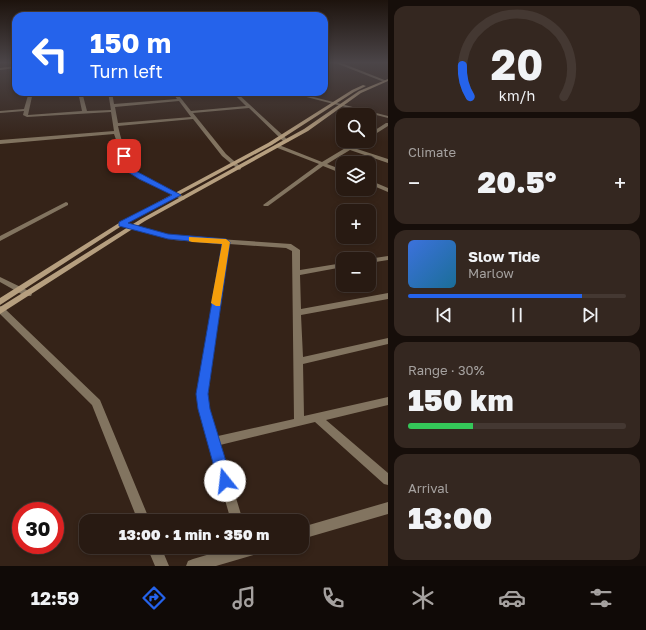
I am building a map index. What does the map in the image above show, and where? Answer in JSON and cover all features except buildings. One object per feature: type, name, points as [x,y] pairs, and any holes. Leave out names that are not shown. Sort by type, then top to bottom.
[{"type":"street","points":[[0,308],[28,294],[128,224],[135,216],[177,195],[281,137],[359,88]]},
{"type":"street","points":[[0,308],[20,288],[128,224],[143,220],[239,168],[307,129],[340,106],[369,88]]},
{"type":"street","points":[[30,96],[25,110],[26,116],[85,113],[180,100]]},
{"type":"street","points":[[81,96],[85,113]]},
{"type":"street","points":[[111,96],[116,132],[131,171],[183,198]]},
{"type":"street","points":[[177,96],[224,155],[239,168]]},
{"type":"street","points":[[238,96],[286,141]]},
{"type":"street","points":[[306,96],[332,104],[388,117]]},
{"type":"street","points":[[190,112],[249,107]]},
{"type":"street","points":[[0,112],[25,110]]},
{"type":"street","points":[[380,115],[388,110]]},
{"type":"street","points":[[115,125],[194,118]]},
{"type":"street","points":[[376,132],[388,124]]},
{"type":"street","points":[[0,142],[116,132]]},
{"type":"street","points":[[277,146],[336,169]]},
{"type":"street","points":[[266,206],[324,164],[349,148],[388,161]]},
{"type":"street","points":[[376,185],[388,190]]},
{"type":"street","points":[[0,239],[66,204]]},
{"type":"street","points":[[128,224],[174,238],[292,247],[296,250],[299,422]]},
{"type":"street","points":[[226,242],[202,401],[235,514]]},
{"type":"street","points":[[376,260],[388,258]]},
{"type":"street","points":[[296,273],[336,267]]},
{"type":"street","points":[[0,279],[20,288],[28,294]]},
{"type":"street","points":[[297,313],[388,296]]},
{"type":"street","points":[[0,308],[96,403],[141,514]]},
{"type":"street","points":[[298,362],[388,341]]},
{"type":"street","points":[[213,442],[388,401]]},
{"type":"street","points":[[317,418],[388,480]]},
{"type":"street","points":[[309,532],[388,508]]},
{"type":"street","points":[[157,554],[162,566]]},
{"type":"street","points":[[193,566],[230,554]]},
{"type":"slow traffic","points":[[192,239],[226,242],[216,303]]},
{"type":"route","points":[[124,156],[131,171],[177,195],[121,224],[168,237],[226,242],[202,394],[204,409],[225,481]]}]
